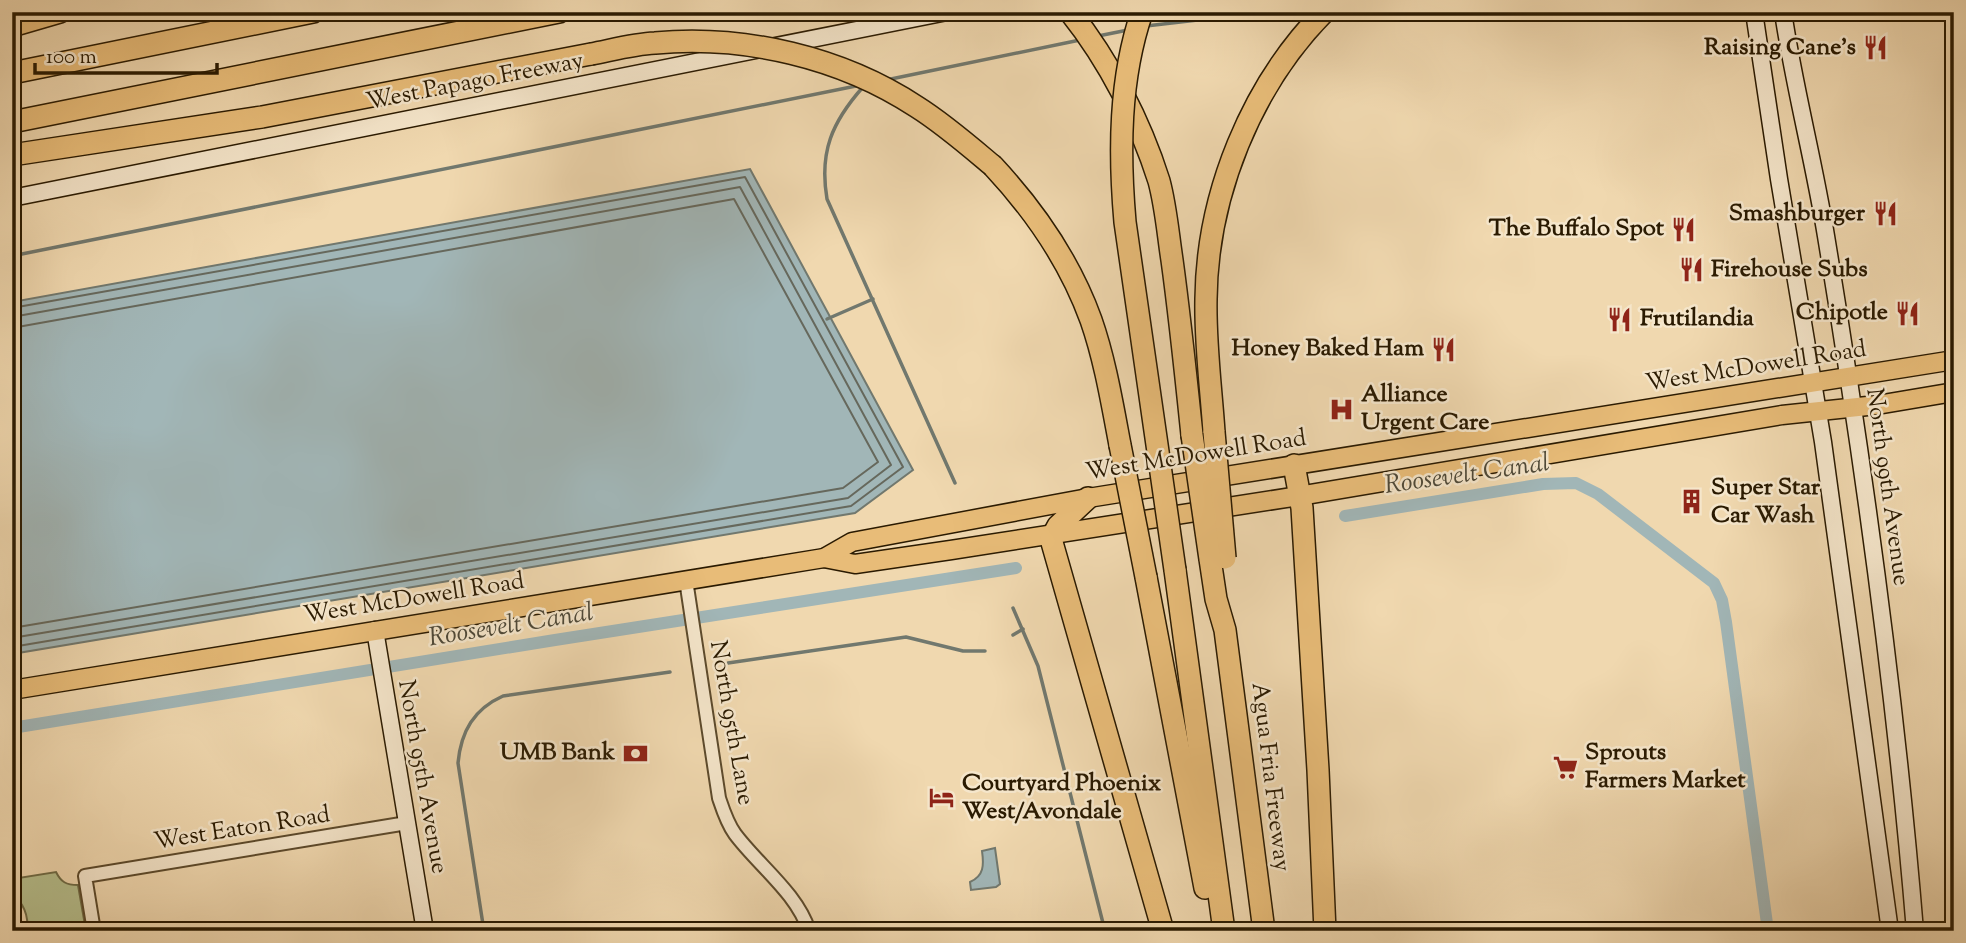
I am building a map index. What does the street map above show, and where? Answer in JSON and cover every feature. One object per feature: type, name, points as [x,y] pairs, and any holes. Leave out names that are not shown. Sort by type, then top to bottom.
[{"type":"highway","points":[[12,26],[60,12]]},
{"type":"highway","points":[[12,73],[313,12]]},
{"type":"highway","points":[[12,122],[559,12]]},
{"type":"highway","points":[[1070,12],[1106,65],[1148,149],[1160,184],[1192,435],[1217,559]]},
{"type":"highway","points":[[1142,12],[1126,80],[1122,133],[1125,222],[1224,931]]},
{"type":"highway","points":[[1217,559],[1214,432],[1206,324],[1209,252],[1226,178],[1249,121],[1278,69],[1324,12]]},
{"type":"highway","points":[[12,155],[262,117],[651,43],[678,41],[750,46],[796,55],[856,74],[914,105],[993,166],[1038,220],[1067,266],[1091,320],[1105,368],[1212,931]]},
{"type":"highway","points":[[1294,465],[1299,496],[1318,769],[1325,931]]},
{"type":"highway","points":[[1088,498],[1058,526],[1053,535],[1053,549],[1163,931]]},
{"type":"highway","name":"Agua Fria Freeway","points":[[1217,559],[1227,598],[1225,630],[1264,931]]},
{"type":"main road","name":"West Papago Freeway","points":[[12,198],[947,12]]},
{"type":"main road","points":[[1754,12],[1818,410],[1890,931]]},
{"type":"main road","name":"North 99th Avenue","points":[[1783,12],[1817,181],[1849,377],[1901,762],[1915,931]]},
{"type":"main road","name":"West McDowell Road","points":[[824,558],[852,542],[1088,498],[1954,360]]},
{"type":"main road","name":"West McDowell Road","points":[[12,690],[824,558],[855,564],[1053,535],[1818,410],[1954,392]]},
{"type":"main road","name":"North 95th Avenue","points":[[375,630],[425,931]]},
{"type":"street","name":"North 95th Lane","points":[[686,580],[719,798],[727,821],[802,914],[809,931]]},
{"type":"street","name":"West Eaton Road","points":[[94,931],[85,876],[407,823]]},
{"type":"green space","points":[[56,872],[64,882],[78,885],[86,931],[27,931],[26,914],[12,892],[12,879]]},
{"type":"water","points":[[750,169],[913,470],[855,513],[12,654],[12,302]]},
{"type":"water","points":[[995,848],[1000,884],[996,887],[971,890],[970,882],[978,877],[982,870],[982,851]]},
{"type":"waterway","points":[[1146,26],[1292,12]]},
{"type":"waterway","points":[[1098,36],[1128,30]]},
{"type":"waterway","points":[[886,80],[1080,40]]},
{"type":"waterway","points":[[12,256],[861,85]]},
{"type":"waterway","points":[[863,87],[843,113],[830,138],[825,167],[827,199],[955,483]]},
{"type":"waterway","points":[[827,319],[873,299]]},
{"type":"waterway","name":"Roosevelt Canal","points":[[1345,516],[1543,484],[1576,483],[1598,494],[1714,583],[1722,600],[1726,622],[1768,931]]},
{"type":"waterway","name":"Roosevelt Canal","points":[[12,728],[1016,568]]},
{"type":"waterway","points":[[1013,608],[1038,666],[1105,931]]},
{"type":"waterway","points":[[1013,635],[1023,629]]},
{"type":"waterway","points":[[728,663],[906,637],[963,651],[985,651]]},
{"type":"waterway","points":[[484,931],[458,763],[462,741],[471,722],[484,707],[503,696],[670,672]]},
{"type":"place","name":"Raising Cane's","points":[[1876,48]]},
{"type":"place","name":"Smashburger","points":[[1885,214]]},
{"type":"place","name":"The Buffalo Spot","points":[[1684,229]]},
{"type":"place","name":"Firehouse Subs","points":[[1691,270]]},
{"type":"place","name":"Chipotle","points":[[1908,313]]},
{"type":"place","name":"Frutilandia","points":[[1620,319]]},
{"type":"place","name":"Honey Baked Ham","points":[[1444,349]]},
{"type":"place","name":"Alliance Urgent Care","points":[[1341,409]]},
{"type":"place","name":"Super Star Car Wash","points":[[1691,502]]},
{"type":"place","name":"UMB Bank","points":[[635,753]]},
{"type":"place","name":"Sprouts Farmers Market","points":[[1565,767]]},
{"type":"place","name":"Courtyard Phoenix West/Avondale","points":[[942,798]]}]
